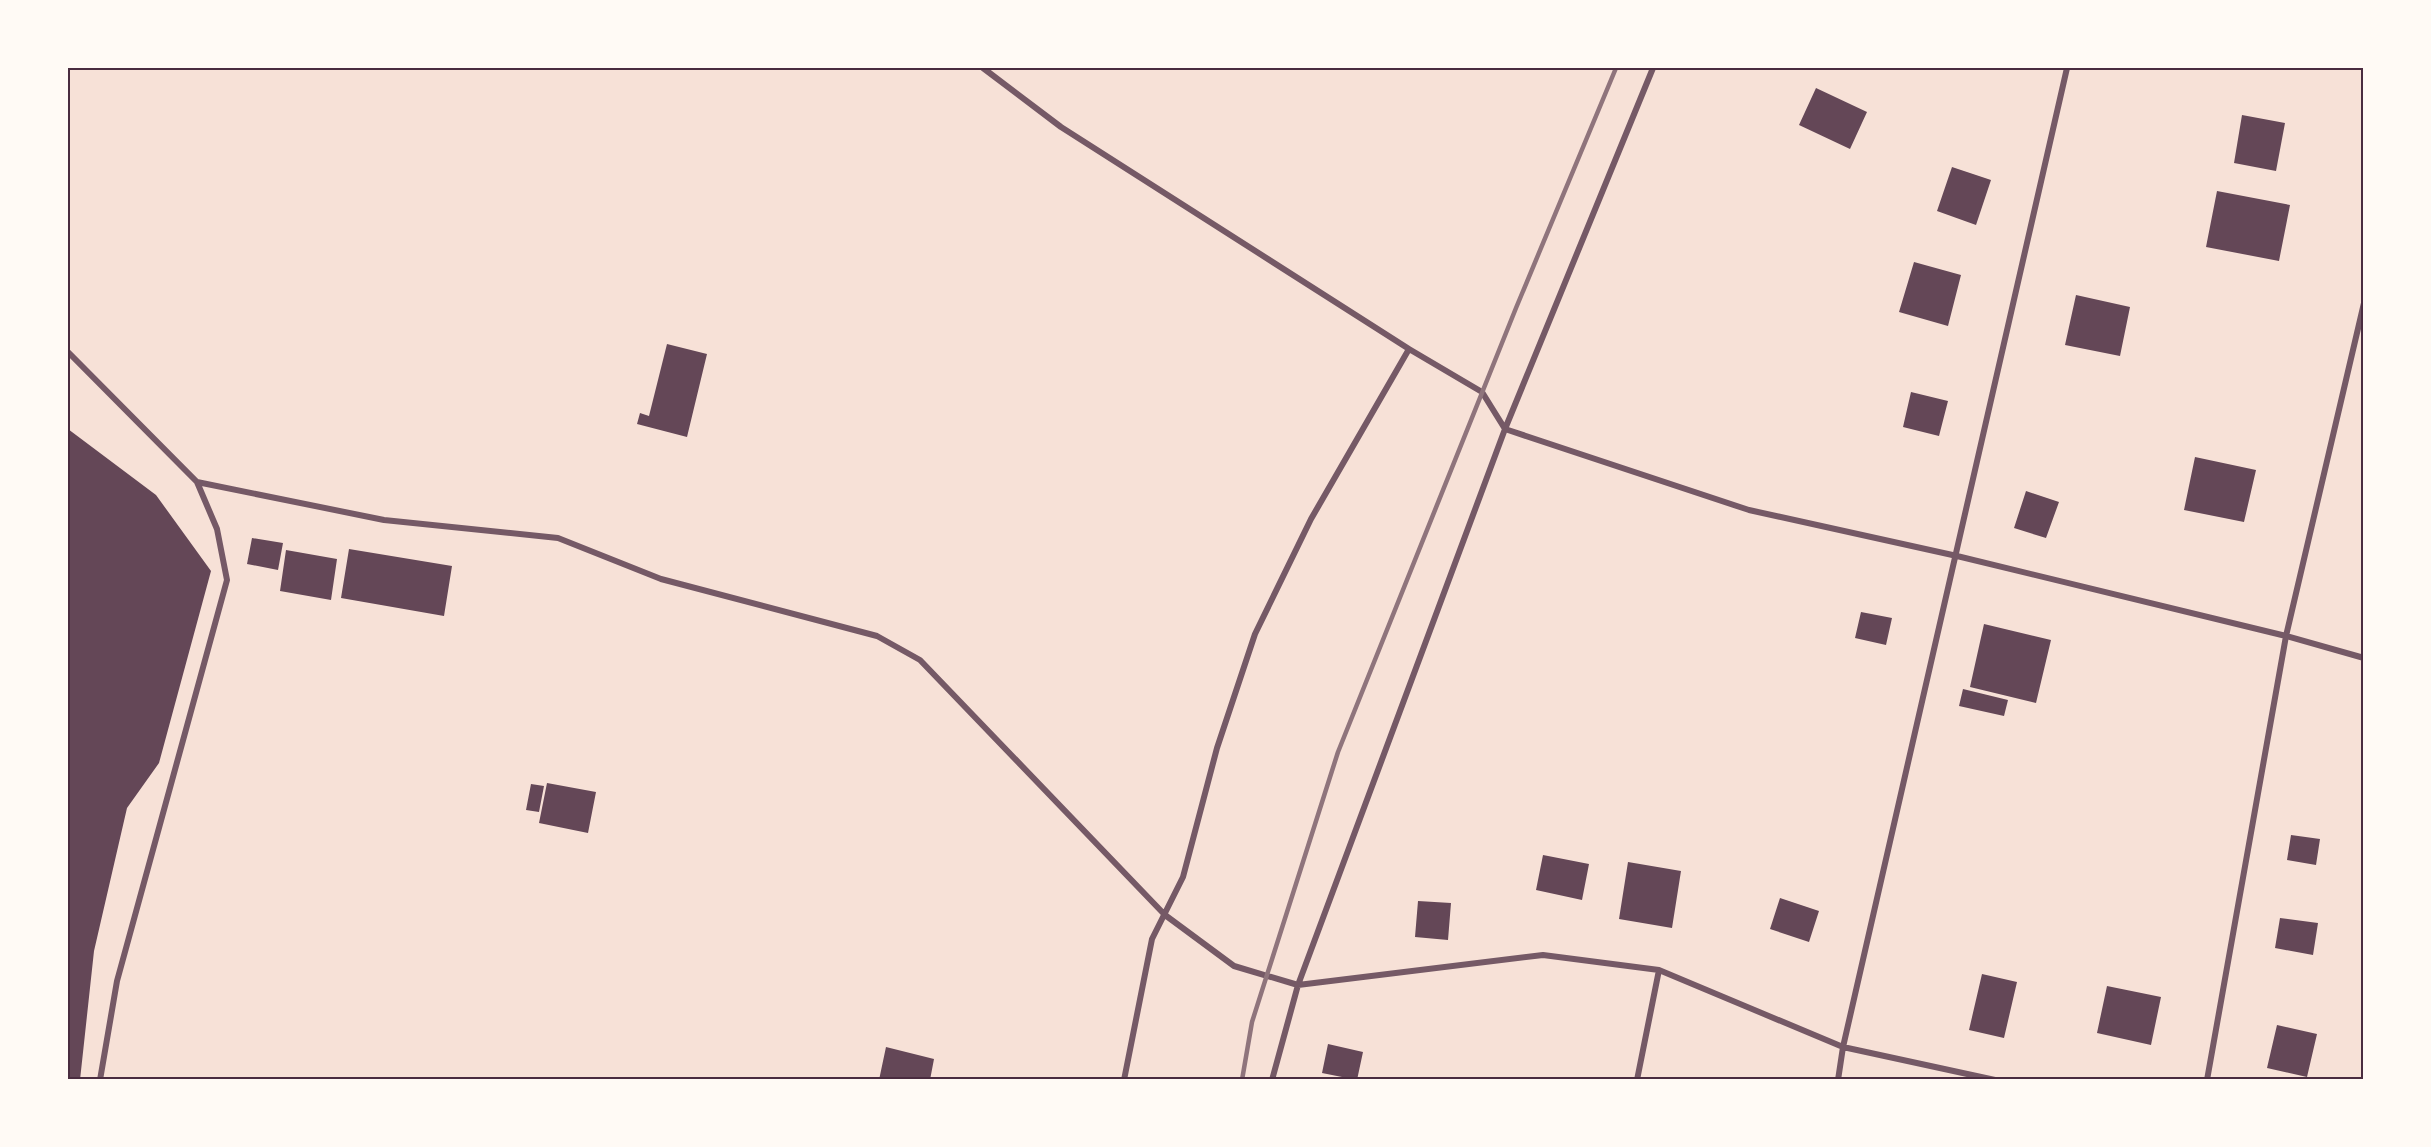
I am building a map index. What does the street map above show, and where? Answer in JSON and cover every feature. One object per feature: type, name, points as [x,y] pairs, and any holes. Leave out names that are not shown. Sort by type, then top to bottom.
[{"type":"street","points":[[983,68],[1061,127],[1409,349],[1482,392],[1505,429],[1749,510],[1957,556],[2286,636],[2364,658]]},
{"type":"street","points":[[1272,1080],[1298,985],[1505,429],[1653,68]]},
{"type":"street","points":[[1838,1080],[1843,1047],[2067,68]]},
{"type":"street","points":[[2207,1080],[2286,636],[2364,303]]},
{"type":"street","points":[[1124,1080],[1152,939],[1183,877],[1216,748],[1255,634],[1311,519],[1409,349]]},
{"type":"street","points":[[68,352],[197,482],[217,529],[228,580],[117,981],[100,1080]]},
{"type":"street","points":[[197,482],[384,520],[558,538],[661,579],[877,636],[920,660],[1165,915],[1234,966],[1298,985],[1543,955],[1659,970],[1843,1047],[1995,1080]]},
{"type":"street","points":[[1637,1080],[1659,970]]},
{"type":"building","points":[[1816,88],[1867,112],[1850,149],[1799,125]]},
{"type":"building","points":[[2242,115],[2285,123],[2276,171],[2234,163]]},
{"type":"building","points":[[1952,167],[1991,180],[1976,225],[1937,211]]},
{"type":"building","points":[[2217,191],[2290,205],[2279,261],[2206,247]]},
{"type":"building","points":[[1914,262],[1961,275],[1948,326],[1899,312]]},
{"type":"building","points":[[2076,295],[2130,307],[2120,356],[2065,345]]},
{"type":"building","points":[[667,344],[707,354],[687,437],[637,424],[640,413],[649,416]]},
{"type":"building","points":[[1911,392],[1948,401],[1939,436],[1903,427]]},
{"type":"building","points":[[68,429],[156,495],[211,571],[159,763],[127,808],[94,951],[80,1080],[68,1080]]},
{"type":"building","points":[[2195,457],[2256,470],[2244,522],[2184,510]]},
{"type":"building","points":[[2026,491],[2059,502],[2046,538],[2014,528]]},
{"type":"building","points":[[252,538],[283,543],[278,570],[247,564]]},
{"type":"building","points":[[349,549],[452,566],[444,616],[341,598]]},
{"type":"building","points":[[286,550],[337,559],[331,600],[280,591]]},
{"type":"building","points":[[1861,612],[1892,618],[1886,645],[1855,638]]},
{"type":"building","points":[[1984,624],[2051,640],[2036,703],[1970,687]]},
{"type":"building","points":[[1963,689],[2008,700],[2004,716],[1959,706]]},
{"type":"building","points":[[547,783],[596,792],[588,833],[539,823]]},
{"type":"building","points":[[531,784],[544,786],[539,812],[526,810]]},
{"type":"building","points":[[2291,835],[2320,839],[2316,865],[2287,860]]},
{"type":"building","points":[[1543,855],[1589,864],[1582,900],[1536,890]]},
{"type":"building","points":[[1628,862],[1681,871],[1672,928],[1619,919]]},
{"type":"building","points":[[1780,898],[1819,911],[1809,942],[1770,929]]},
{"type":"building","points":[[1418,901],[1451,903],[1448,940],[1415,937]]},
{"type":"building","points":[[2280,918],[2318,923],[2313,955],[2275,948]]},
{"type":"building","points":[[1982,974],[2017,982],[2004,1038],[1969,1030]]},
{"type":"building","points":[[2107,986],[2161,997],[2151,1045],[2097,1033]]},
{"type":"building","points":[[2277,1025],[2317,1034],[2307,1077],[2267,1068]]},
{"type":"building","points":[[1328,1044],[1363,1052],[1357,1080],[1322,1073]]},
{"type":"building","points":[[886,1047],[934,1059],[930,1080],[879,1080]]},
{"type":"railway","points":[[1242,1080],[1252,1022],[1338,752],[1516,308],[1616,68]]}]
